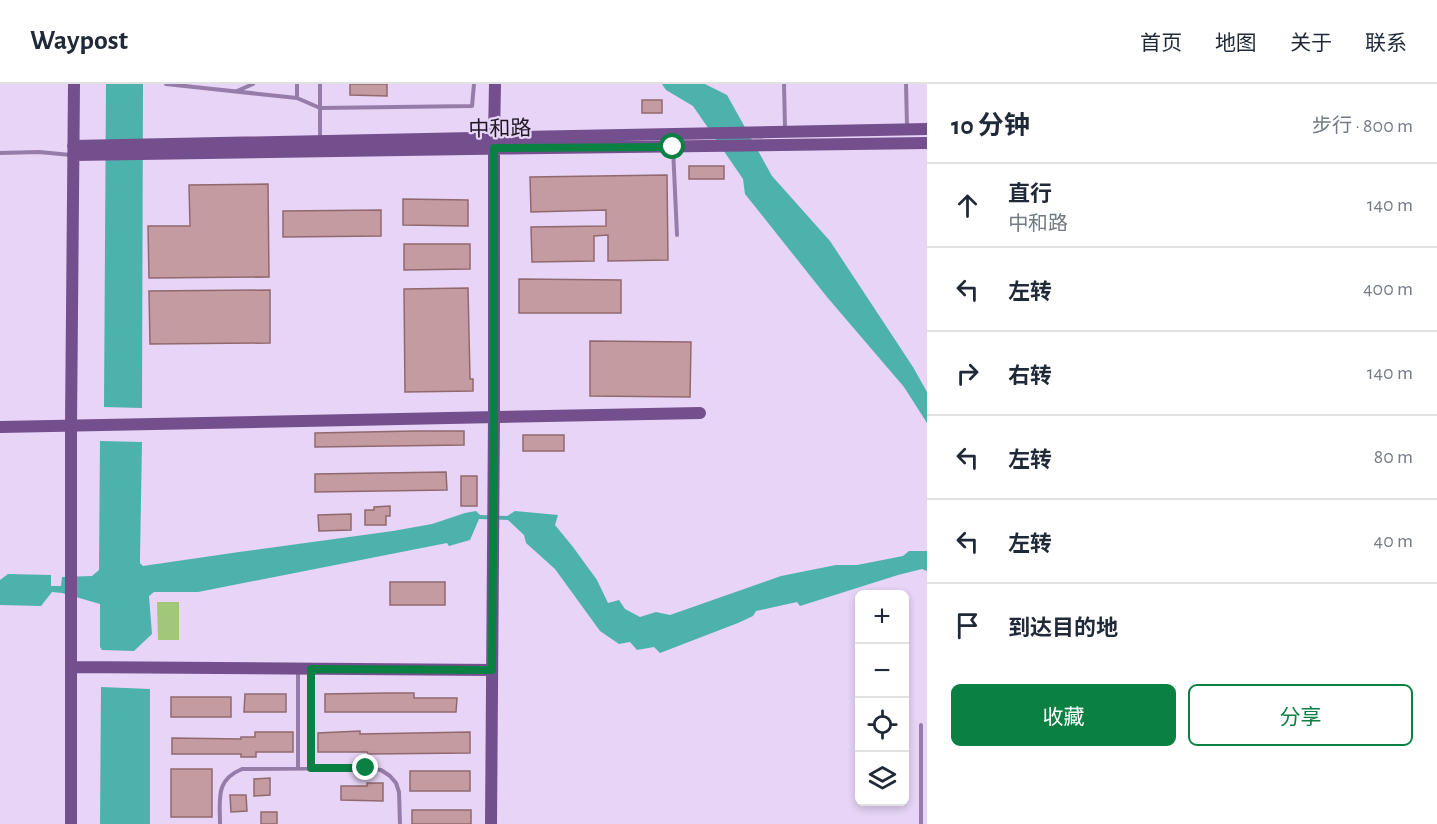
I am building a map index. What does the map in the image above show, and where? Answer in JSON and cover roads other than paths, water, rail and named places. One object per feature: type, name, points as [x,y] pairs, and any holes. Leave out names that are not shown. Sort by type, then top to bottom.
[{"type":"main road","points":[[71,824],[74,84]]},
{"type":"main road","points":[[491,824],[495,84]]},
{"type":"main road","name":"中和路","points":[[73,150],[494,142],[927,129]]},
{"type":"main road","name":"中和路","points":[[73,150],[320,140],[673,147],[927,143]]},
{"type":"main road","points":[[0,427],[700,413]]},
{"type":"main road","points":[[71,667],[492,670]]},
{"type":"lane","points":[[166,84],[216,87],[237,92],[297,98],[320,108],[472,106],[474,84]]},
{"type":"lane","points":[[237,92],[253,84]]},
{"type":"lane","points":[[297,84],[297,98]]},
{"type":"lane","points":[[320,84],[320,140]]},
{"type":"lane","points":[[784,84],[785,132]]},
{"type":"lane","points":[[906,84],[907,130]]},
{"type":"lane","points":[[673,147],[677,234]]},
{"type":"lane","points":[[0,153],[73,150]]},
{"type":"lane","points":[[298,669],[298,768]]},
{"type":"lane","points":[[311,669],[311,768]]},
{"type":"lane","points":[[921,725],[921,821],[927,818]]},
{"type":"lane","points":[[220,824],[220,793],[224,781],[232,773],[242,769],[298,768],[381,770],[396,783],[399,792],[400,824]]}]
